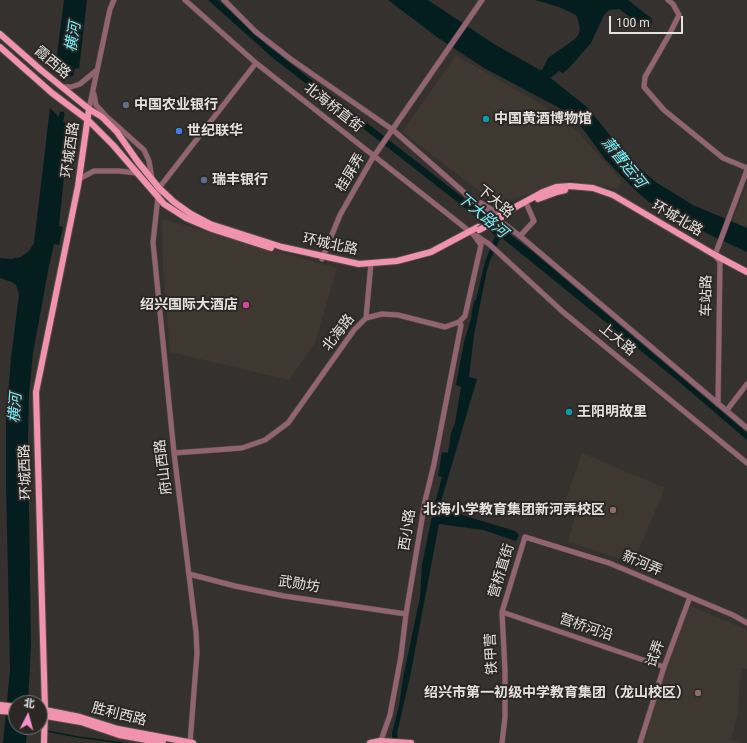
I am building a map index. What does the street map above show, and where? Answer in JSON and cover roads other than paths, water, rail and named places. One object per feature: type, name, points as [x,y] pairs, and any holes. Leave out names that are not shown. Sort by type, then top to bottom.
[{"type":"main road","name":"霞西路","points":[[0,34],[52,80],[89,109]]},
{"type":"main road","name":"霞西路","points":[[0,47],[52,93],[88,120]]},
{"type":"main road","name":"环城北路","points":[[89,109],[102,117],[117,132],[159,188],[191,214],[210,224],[282,247],[360,267],[371,264],[398,264],[433,255],[543,192],[570,186],[594,188],[613,195],[747,272]]},
{"type":"main road","name":"环城西路","points":[[43,695],[36,392],[79,179],[89,109]]},
{"type":"main road","name":"环城北路","points":[[88,120],[113,145],[164,204],[186,218],[212,229],[280,251],[323,257]]},
{"type":"main road","name":"环城北路","points":[[501,216],[527,205],[543,196],[557,192],[571,189],[593,191],[612,198],[747,277]]},
{"type":"main road","name":"胜利西路","points":[[48,713],[80,717],[118,729],[193,743]]},
{"type":"main road","name":"胜利西路","points":[[48,713],[81,722],[119,735],[163,743]]},
{"type":"main road","points":[[370,743],[411,743]]},
{"type":"street","points":[[89,109],[110,9],[114,0]]},
{"type":"street","name":"北海桥直街","points":[[185,0],[256,63],[471,233]]},
{"type":"street","name":"下大路","points":[[224,0],[256,32],[292,60],[393,130],[475,202],[520,236],[747,428]]},
{"type":"street","name":"桂屏弄","points":[[323,257],[340,215],[375,156],[482,0]]},
{"type":"street","points":[[668,0],[673,4],[679,15],[645,77],[644,88],[664,110],[724,158],[747,169]]},
{"type":"street","points":[[159,188],[256,63]]},
{"type":"street","points":[[62,87],[71,87],[80,84],[98,70]]},
{"type":"street","points":[[93,91],[96,105],[144,150],[149,161],[152,179]]},
{"type":"street","name":"车站路","points":[[718,404],[720,262],[716,255],[747,169]]},
{"type":"street","points":[[79,179],[94,171],[137,173]]},
{"type":"street","name":"府山西路","points":[[159,188],[153,242],[174,453],[196,632],[197,653],[190,743]]},
{"type":"street","points":[[475,202],[480,202],[501,216]]},
{"type":"street","points":[[520,236],[534,221],[527,205]]},
{"type":"street","points":[[459,322],[465,316],[481,245],[471,233]]},
{"type":"street","name":"上大路","points":[[471,233],[489,244],[564,312],[747,463]]},
{"type":"street","points":[[366,318],[371,264]]},
{"type":"street","name":"北海路","points":[[174,453],[242,448],[265,440],[288,423],[354,330],[366,318],[382,314],[398,316],[445,327],[459,322]]},
{"type":"street","name":"西小路","points":[[382,742],[391,707],[401,656],[406,614],[425,501],[434,464],[461,325],[459,322]]},
{"type":"street","points":[[727,410],[747,384]]},
{"type":"street","name":"新河弄","points":[[525,537],[609,563],[733,615],[747,623]]},
{"type":"street","name":"营桥直街","points":[[502,612],[525,537]]},
{"type":"street","name":"武勋坊","points":[[189,574],[235,586],[284,596],[406,614]]},
{"type":"street","name":"试弄","points":[[640,743],[664,667],[690,597]]},
{"type":"street","name":"营桥河沿","points":[[502,612],[664,667]]},
{"type":"street","name":"铁甲营","points":[[502,612],[505,671],[505,717],[502,743]]},
{"type":"water","points":[[64,0],[87,0],[79,69],[75,68],[73,76],[67,77],[63,77],[55,70]]},
{"type":"water","name":"下大路河","points":[[208,0],[218,0],[268,46],[533,252],[747,433],[747,440],[678,381],[502,238],[491,258],[487,270],[474,335],[469,377],[477,379],[440,505],[449,508],[449,511],[515,531],[519,535],[516,541],[483,530],[439,524],[410,677],[397,733],[398,743],[392,743],[392,733],[399,706],[403,678],[420,597],[422,564],[442,477],[438,476],[442,452],[448,453],[461,387],[456,385],[464,342],[485,262],[495,236],[474,215],[273,58]]},
{"type":"water","name":"萧曹运河","points":[[388,0],[428,0],[494,44],[542,70],[548,58],[575,39],[580,29],[576,15],[559,7],[535,0],[628,0],[651,18],[652,23],[647,26],[641,25],[619,9],[609,10],[604,15],[591,43],[569,68],[563,73],[555,69],[548,76],[587,107],[626,155],[654,181],[693,205],[747,228],[747,252],[710,235],[650,203],[605,159],[580,125],[567,112],[484,68],[437,37]]},
{"type":"water","points":[[50,108],[69,127],[59,226],[63,227],[59,245],[54,244],[49,266],[33,353],[29,395],[28,440],[31,645],[28,695],[8,695],[8,735],[26,735],[26,743],[3,743],[10,670],[6,421],[11,358],[19,294],[16,285],[0,278],[0,258],[11,259],[21,257],[29,251],[34,243]]},
{"type":"waterway","points":[[544,80],[561,66]]},
{"type":"waterway","name":"横河","points":[[60,125],[62,114]]},
{"type":"waterway","points":[[472,315],[475,301]]},
{"type":"waterway","points":[[48,731],[122,743]]},
{"type":"place","name":"中国农业银行","points":[[126,105]]},
{"type":"place","name":"中国黄酒博物馆","points":[[486,119]]},
{"type":"place","name":"世纪联华","points":[[179,131]]},
{"type":"place","name":"瑞丰银行","points":[[204,180]]},
{"type":"place","name":"绍兴国际大酒店","points":[[246,305]]},
{"type":"place","name":"王阳明故里","points":[[569,412]]},
{"type":"place","name":"北海小学教育集团新河弄校区","points":[[613,510]]},
{"type":"place","name":"绍兴市第一初级中学教育集团（龙山校区）","points":[[698,693]]}]
